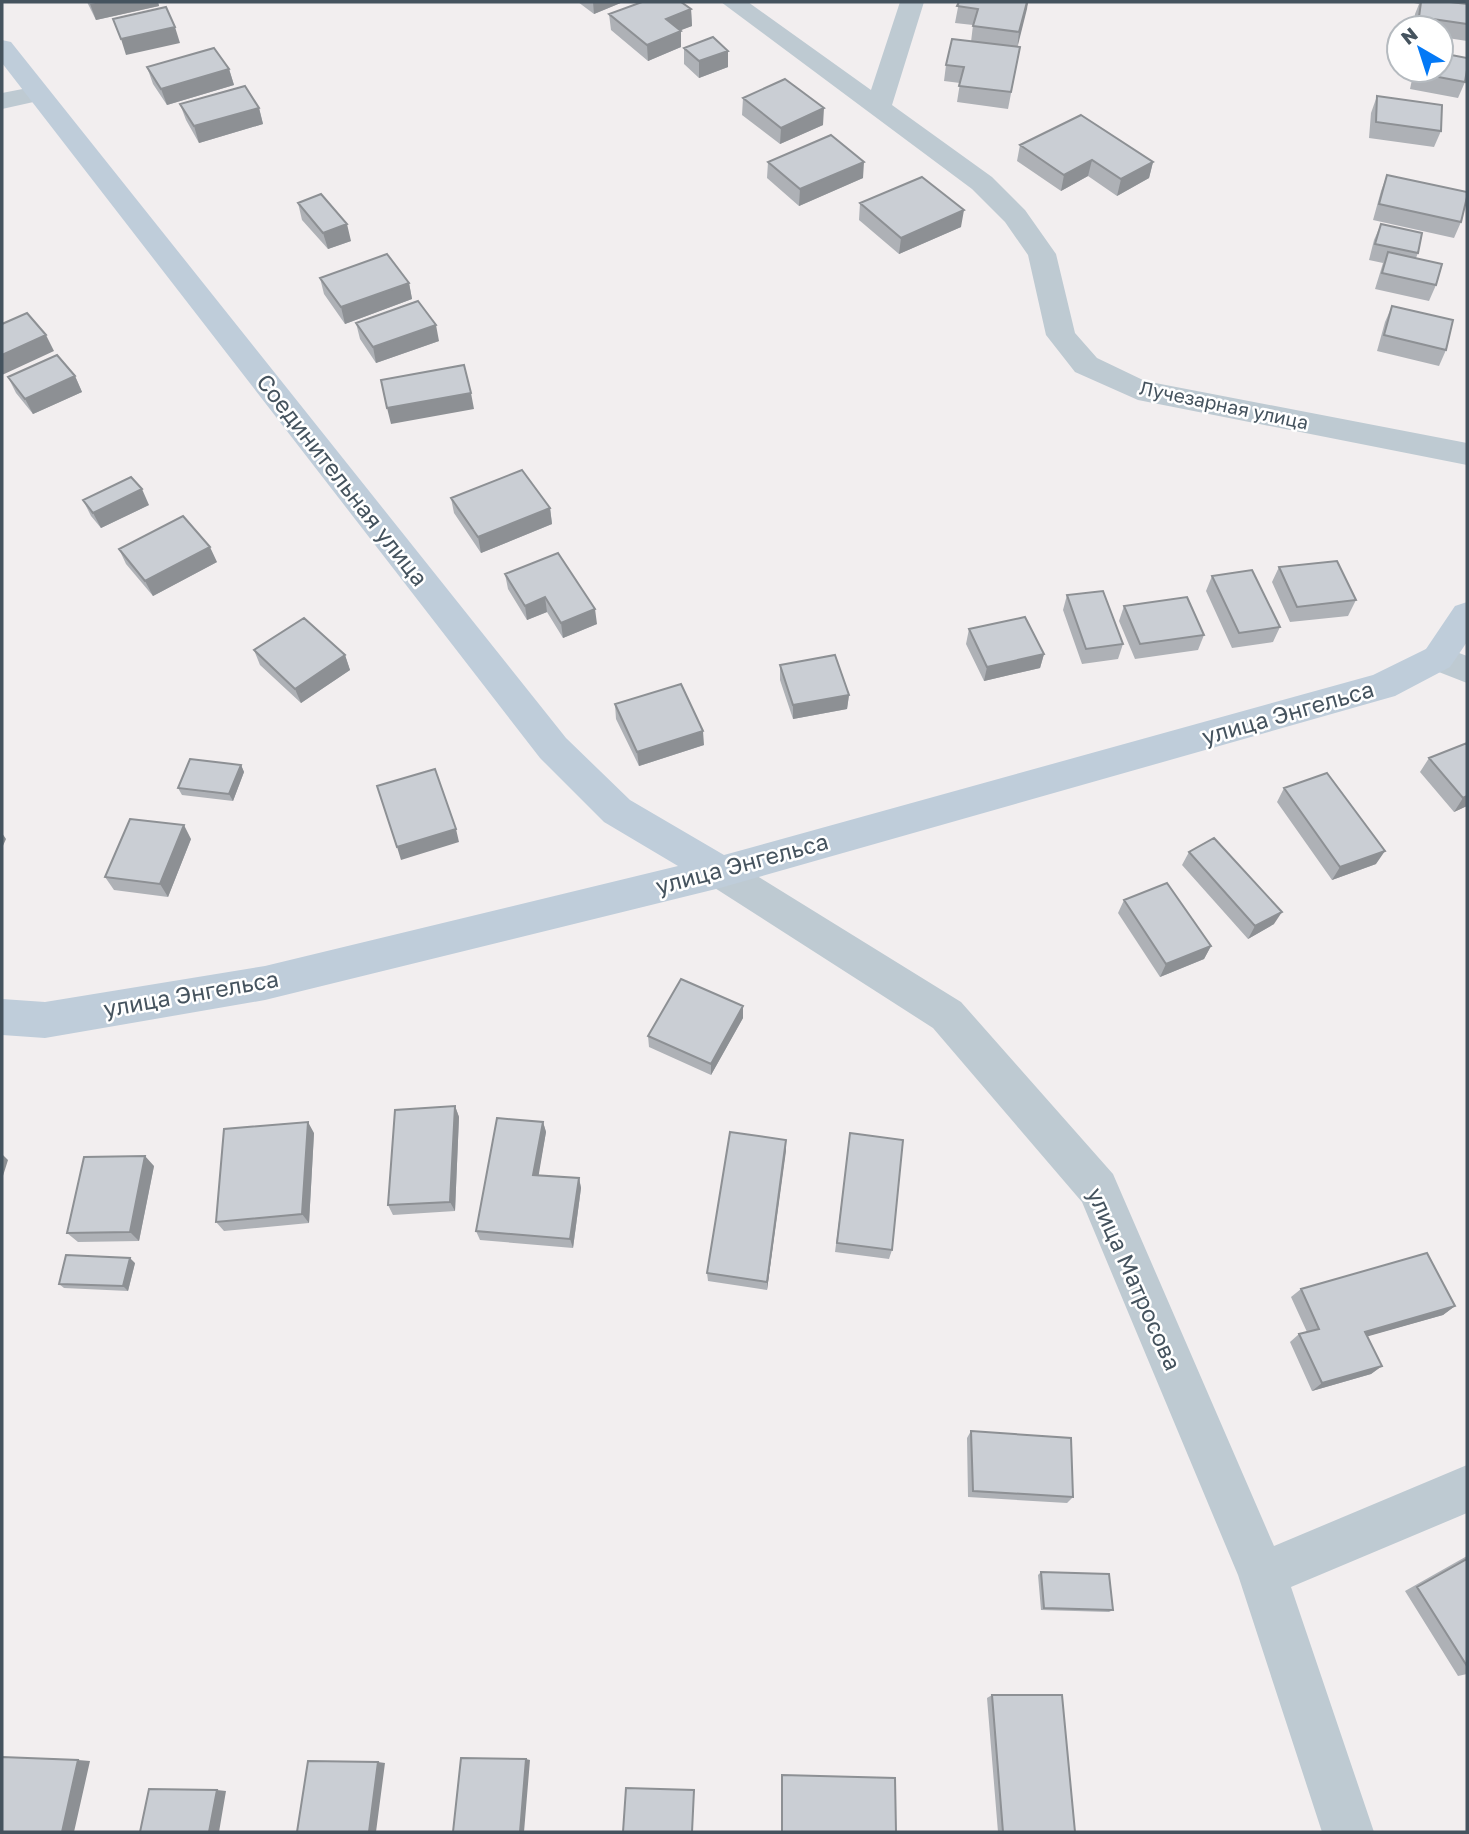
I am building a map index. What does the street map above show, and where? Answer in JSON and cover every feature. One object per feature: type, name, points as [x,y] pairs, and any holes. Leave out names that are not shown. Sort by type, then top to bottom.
[{"type":"street","name":"Лучезарная улица","points":[[733,2],[982,183],[1015,216],[1042,254],[1061,335],[1086,365],[1138,390],[1467,454]]},
{"type":"street","points":[[878,108],[912,2]]},
{"type":"street","name":"Соединительная улица","points":[[2,47],[553,748],[617,811],[720,872]]},
{"type":"street","points":[[2,101],[38,94]]},
{"type":"street","points":[[1453,664],[1467,615]]},
{"type":"street","name":"улица Энгельса","points":[[2,1017],[45,1020],[265,983],[720,872],[1453,664]]},
{"type":"street","name":"улица Матросова","points":[[720,872],[947,1016],[1098,1188],[1262,1574],[1348,1832]]},
{"type":"street","points":[[1262,1574],[1467,1489]]},
{"type":"building","points":[[642,2],[681,2],[691,9],[666,19],[681,31],[647,45],[609,14]]},
{"type":"building","points":[[959,2],[1027,2],[1019,32],[973,26],[978,9],[957,6]]},
{"type":"building","points":[[1421,2],[1467,4],[1467,24],[1455,22],[1455,14],[1419,14]]},
{"type":"building","points":[[166,7],[175,27],[121,39],[113,19]]},
{"type":"building","points":[[713,37],[728,51],[699,61],[684,48]]},
{"type":"building","points":[[952,39],[1020,47],[1011,92],[959,86],[964,67],[946,65]]},
{"type":"building","points":[[214,48],[229,69],[161,89],[147,67]]},
{"type":"building","points":[[1455,56],[1467,58],[1465,82],[1455,80]]},
{"type":"building","points":[[785,79],[824,108],[781,128],[743,98]]},
{"type":"building","points":[[245,86],[259,108],[194,126],[180,104]]},
{"type":"building","points":[[1377,96],[1442,105],[1441,131],[1376,122]]},
{"type":"building","points":[[1081,115],[1153,162],[1121,179],[1092,160],[1064,175],[1020,145]]},
{"type":"building","points":[[831,135],[864,162],[800,189],[768,162]]},
{"type":"building","points":[[1387,175],[1467,192],[1461,222],[1379,204]]},
{"type":"building","points":[[922,177],[964,210],[901,238],[860,203]]},
{"type":"building","points":[[321,194],[347,224],[323,233],[298,203]]},
{"type":"building","points":[[1381,224],[1422,233],[1418,253],[1375,244]]},
{"type":"building","points":[[1388,252],[1442,264],[1436,285],[1382,273]]},
{"type":"building","points":[[387,254],[409,283],[341,307],[320,278]]},
{"type":"building","points":[[418,301],[436,325],[373,347],[356,323]]},
{"type":"building","points":[[1392,306],[1453,320],[1446,350],[1384,335]]},
{"type":"building","points":[[27,313],[46,335],[2,355],[2,324]]},
{"type":"building","points":[[57,355],[75,376],[25,399],[8,377]]},
{"type":"building","points":[[464,365],[471,393],[387,408],[381,380]]},
{"type":"building","points":[[522,470],[550,508],[478,537],[451,498]]},
{"type":"building","points":[[131,477],[142,489],[93,513],[83,500]]},
{"type":"building","points":[[183,516],[210,547],[145,581],[119,549]]},
{"type":"building","points":[[558,553],[595,609],[561,623],[545,597],[525,606],[505,574]]},
{"type":"building","points":[[1337,561],[1356,600],[1297,607],[1279,567]]},
{"type":"building","points":[[1252,570],[1280,627],[1239,633],[1212,576]]},
{"type":"building","points":[[1103,591],[1123,644],[1086,649],[1067,595]]},
{"type":"building","points":[[1187,597],[1204,635],[1140,644],[1124,606]]},
{"type":"building","points":[[1025,617],[1044,654],[987,667],[969,629]]},
{"type":"building","points":[[304,618],[345,655],[295,689],[254,650]]},
{"type":"building","points":[[835,655],[849,695],[793,705],[780,665]]},
{"type":"building","points":[[681,684],[703,731],[637,752],[615,704]]},
{"type":"building","points":[[1467,743],[1467,796],[1463,798],[1429,758]]},
{"type":"building","points":[[190,759],[241,765],[229,794],[178,788]]},
{"type":"building","points":[[435,769],[456,829],[397,847],[377,786]]},
{"type":"building","points":[[1327,773],[1385,851],[1340,867],[1284,788]]},
{"type":"building","points":[[130,819],[184,825],[160,884],[105,877]]},
{"type":"building","points":[[1214,838],[1282,912],[1255,926],[1189,852]]},
{"type":"building","points":[[1167,883],[1211,946],[1166,964],[1124,900]]},
{"type":"building","points":[[681,979],[743,1006],[711,1064],[648,1036]]},
{"type":"building","points":[[455,1106],[450,1202],[388,1205],[395,1110]]},
{"type":"building","points":[[497,1118],[543,1122],[533,1175],[579,1178],[570,1239],[476,1231]]},
{"type":"building","points":[[308,1122],[302,1214],[216,1222],[224,1129]]},
{"type":"building","points":[[730,1132],[786,1140],[767,1282],[707,1273]]},
{"type":"building","points":[[850,1133],[903,1140],[892,1250],[837,1243]]},
{"type":"building","points":[[145,1156],[130,1232],[67,1233],[84,1157]]},
{"type":"building","points":[[1427,1253],[1455,1306],[1365,1332],[1382,1366],[1322,1383],[1299,1334],[1319,1329],[1301,1289]]},
{"type":"building","points":[[66,1255],[130,1258],[123,1286],[59,1284]]},
{"type":"building","points":[[971,1431],[1071,1438],[1073,1497],[973,1491]]},
{"type":"building","points":[[1467,1559],[1467,1666],[1417,1587]]},
{"type":"building","points":[[1041,1572],[1109,1574],[1113,1610],[1044,1608]]},
{"type":"building","points":[[992,1695],[1062,1695],[1075,1832],[1003,1832]]},
{"type":"building","points":[[2,1757],[78,1760],[62,1832],[2,1832]]},
{"type":"building","points":[[461,1758],[526,1759],[520,1832],[453,1832]]},
{"type":"building","points":[[308,1761],[378,1762],[369,1832],[297,1832]]},
{"type":"building","points":[[782,1775],[895,1778],[896,1832],[782,1832]]},
{"type":"building","points":[[626,1788],[694,1790],[692,1832],[623,1832]]},
{"type":"building","points":[[149,1789],[217,1790],[209,1832],[140,1832]]}]
